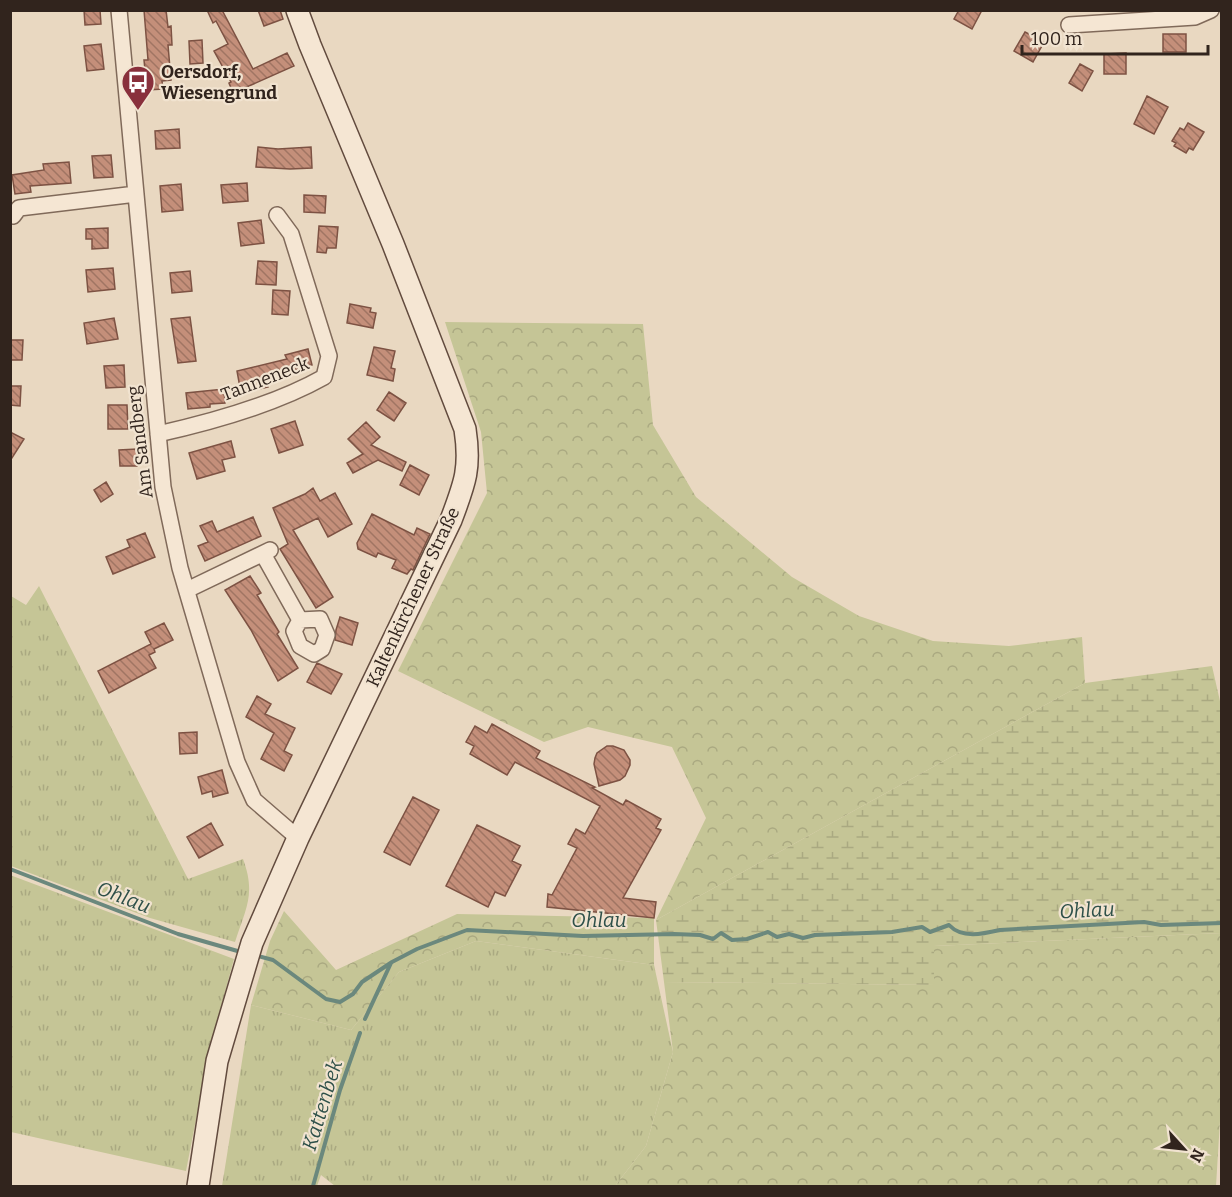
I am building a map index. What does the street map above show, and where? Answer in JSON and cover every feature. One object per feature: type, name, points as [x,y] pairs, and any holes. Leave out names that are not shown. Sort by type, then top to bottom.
[{"type":"main road","name":"Kaltenkirchener Straße","points":[[198,1186],[217,1060],[252,943],[298,838],[451,520],[465,484],[469,454],[465,429],[393,244],[297,10]]},
{"type":"street","name":"Am Sandberg","points":[[119,10],[163,487],[187,590],[237,762],[254,800],[298,838]]},
{"type":"street","points":[[1069,25],[1195,17],[1211,10]]},
{"type":"street","points":[[13,216],[19,208],[136,194]]},
{"type":"street","name":"Tanneneck","points":[[158,434],[198,425],[301,390],[324,377],[329,356],[291,234],[277,215]]},
{"type":"street","points":[[187,590],[267,552],[300,620]]},
{"type":"green space","points":[[445,322],[643,324],[653,425],[696,497],[792,577],[859,616],[933,641],[1009,646],[1082,637],[1085,683],[656,920],[706,818],[672,747],[588,727],[544,742],[398,671],[487,493],[481,432]]},
{"type":"green space","points":[[39,586],[188,879],[243,859],[249,892],[246,910],[235,942],[150,918],[11,866],[11,596],[26,605]]},
{"type":"green space","points":[[1212,666],[1222,710],[1221,933],[934,946],[934,985],[664,982],[656,920],[1085,683]]},
{"type":"green space","points":[[10,875],[234,959],[210,1047],[186,1171],[11,1132]]},
{"type":"green space","points":[[284,911],[336,970],[457,914],[654,918],[654,965],[476,941],[399,972],[351,1030],[251,1005],[270,941]]},
{"type":"green space","points":[[1221,933],[1222,1088],[1216,1186],[615,1186],[646,1146],[673,1052],[664,982],[933,985],[934,946]]},
{"type":"green space","points":[[476,941],[654,965],[673,1052],[646,1146],[615,1186],[335,1186],[321,1175],[317,1186],[222,1186],[251,1005],[351,1030],[399,972]]},
{"type":"building","points":[[84,10],[100,10],[101,24],[85,25]]},
{"type":"building","points":[[144,10],[166,10],[168,27],[171,26],[172,45],[168,45],[171,80],[162,81],[163,89],[147,90],[144,60],[148,60]]},
{"type":"building","points":[[207,10],[222,10],[253,69],[287,53],[294,66],[233,93],[229,83],[231,82],[214,51],[228,44],[216,21],[213,23]]},
{"type":"building","points":[[258,10],[280,10],[283,19],[264,26]]},
{"type":"building","points":[[959,10],[982,10],[972,29],[954,19]]},
{"type":"building","points":[[1025,32],[1044,42],[1033,62],[1014,51]]},
{"type":"building","points":[[1163,34],[1186,34],[1186,52],[1163,52]]},
{"type":"building","points":[[202,40],[203,63],[190,64],[189,41]]},
{"type":"building","points":[[101,44],[104,69],[87,71],[84,46]]},
{"type":"building","points":[[1126,53],[1126,74],[1104,74],[1104,54]]},
{"type":"building","points":[[1080,64],[1093,71],[1082,91],[1069,83]]},
{"type":"building","points":[[1147,96],[1168,107],[1154,134],[1134,124]]},
{"type":"building","points":[[1188,123],[1204,132],[1193,150],[1189,148],[1186,153],[1174,146],[1176,143],[1172,141],[1180,128],[1184,130]]},
{"type":"building","points":[[179,129],[180,148],[156,149],[155,131]]},
{"type":"building","points":[[258,147],[278,149],[311,147],[312,168],[256,167]]},
{"type":"building","points":[[111,155],[113,177],[94,178],[92,156]]},
{"type":"building","points":[[69,162],[71,183],[30,186],[31,192],[15,194],[12,175],[44,170],[43,164]]},
{"type":"building","points":[[247,183],[248,201],[223,203],[221,185]]},
{"type":"building","points":[[181,184],[183,210],[162,212],[160,186]]},
{"type":"building","points":[[304,195],[326,196],[325,213],[304,212]]},
{"type":"building","points":[[261,220],[264,243],[241,246],[238,223]]},
{"type":"building","points":[[319,226],[338,227],[336,248],[327,248],[326,253],[317,252]]},
{"type":"building","points":[[108,228],[108,248],[92,249],[92,239],[86,239],[86,229]]},
{"type":"building","points":[[258,261],[277,262],[276,285],[256,284]]},
{"type":"building","points":[[113,268],[115,289],[88,292],[86,270]]},
{"type":"building","points":[[190,271],[192,291],[172,293],[170,273]]},
{"type":"building","points":[[273,290],[290,291],[288,315],[272,314]]},
{"type":"building","points":[[350,304],[371,308],[370,312],[376,313],[373,328],[347,323]]},
{"type":"building","points":[[190,317],[196,361],[178,363],[171,319]]},
{"type":"building","points":[[114,318],[118,339],[87,344],[84,323]]},
{"type":"building","points":[[10,340],[23,340],[22,360],[10,360]]},
{"type":"building","points":[[374,347],[395,351],[391,368],[395,369],[393,381],[367,375]]},
{"type":"building","points":[[308,349],[312,365],[265,377],[268,387],[241,393],[237,371],[287,359],[285,355]]},
{"type":"building","points":[[124,365],[125,387],[106,388],[104,366]]},
{"type":"building","points":[[10,386],[21,386],[20,406],[10,405]]},
{"type":"building","points":[[224,389],[225,403],[188,409],[186,393]]},
{"type":"building","points":[[389,392],[406,403],[394,421],[377,410]]},
{"type":"building","points":[[108,405],[127,405],[128,429],[108,429]]},
{"type":"building","points":[[295,421],[303,445],[279,453],[271,429]]},
{"type":"building","points":[[366,422],[380,437],[371,445],[406,462],[402,471],[378,460],[353,473],[347,463],[363,454],[348,439]]},
{"type":"building","points":[[10,432],[24,439],[10,461]]},
{"type":"building","points":[[231,441],[235,457],[222,460],[225,471],[197,479],[189,453]]},
{"type":"building","points":[[137,449],[137,466],[120,466],[119,450]]},
{"type":"building","points":[[410,465],[429,475],[419,495],[400,485]]},
{"type":"building","points":[[106,482],[113,494],[101,502],[94,490]]},
{"type":"building","points":[[313,488],[320,501],[335,493],[352,524],[328,537],[318,518],[293,530],[333,597],[316,608],[280,549],[288,544],[273,508]]},
{"type":"building","points":[[372,514],[414,535],[417,528],[430,534],[413,570],[411,569],[407,574],[392,568],[396,560],[378,553],[376,557],[358,549],[357,543]]},
{"type":"building","points":[[253,517],[261,536],[205,561],[198,546],[208,542],[200,526],[212,521],[217,532]]},
{"type":"building","points":[[145,533],[155,557],[113,574],[106,557],[130,547],[127,540]]},
{"type":"building","points":[[250,576],[261,593],[257,595],[279,632],[277,634],[298,668],[278,681],[251,630],[225,590]]},
{"type":"building","points":[[340,617],[358,623],[352,645],[335,640]]},
{"type":"building","points":[[164,623],[173,640],[154,649],[155,652],[149,655],[156,668],[109,693],[98,671],[151,644],[145,632]]},
{"type":"building","points":[[317,663],[342,674],[331,694],[307,682]]},
{"type":"building","points":[[257,696],[271,704],[265,714],[295,728],[284,751],[292,755],[284,771],[261,759],[274,733],[246,717]]},
{"type":"building","points":[[492,724],[540,751],[536,758],[595,787],[592,788],[623,805],[626,800],[661,819],[656,828],[661,830],[623,898],[656,902],[654,918],[547,907],[548,894],[552,895],[577,848],[568,844],[576,829],[585,834],[600,806],[515,762],[507,775],[470,754],[474,746],[466,742],[475,726],[487,733]]},
{"type":"building","points":[[197,732],[197,753],[180,754],[179,733]]},
{"type":"building","points":[[607,746],[624,750],[630,760],[630,765],[625,776],[620,780],[599,786],[594,764],[595,758],[597,753]]},
{"type":"building","points":[[222,770],[228,793],[213,797],[212,791],[202,794],[198,777]]},
{"type":"building","points":[[413,797],[439,810],[410,865],[384,852]]},
{"type":"building","points":[[211,823],[223,845],[199,858],[187,837]]},
{"type":"building","points":[[477,825],[520,846],[512,861],[521,865],[505,896],[495,892],[488,907],[446,886]]},
{"type":"waterway","name":"Ohlau","points":[[10,869],[178,934],[241,952]]},
{"type":"waterway","name":"Ohlau","points":[[254,955],[273,960],[326,999],[340,1002],[353,994],[362,982],[392,962],[417,949],[467,930],[583,936],[674,934],[700,935],[713,939],[721,933],[732,940],[747,939],[768,932],[777,937],[789,934],[803,938],[815,935],[892,932],[922,927],[930,932],[949,925],[960,932],[973,934],[1000,930],[1144,922],[1161,925],[1222,923]]},
{"type":"waterway","name":"Kattenbek","points":[[365,1019],[391,963]]},
{"type":"waterway","name":"Kattenbek","points":[[313,1186],[340,1090],[360,1033]]},
{"type":"place","name":"Oersdorf, Wiesengrund","points":[[138,111]]}]
